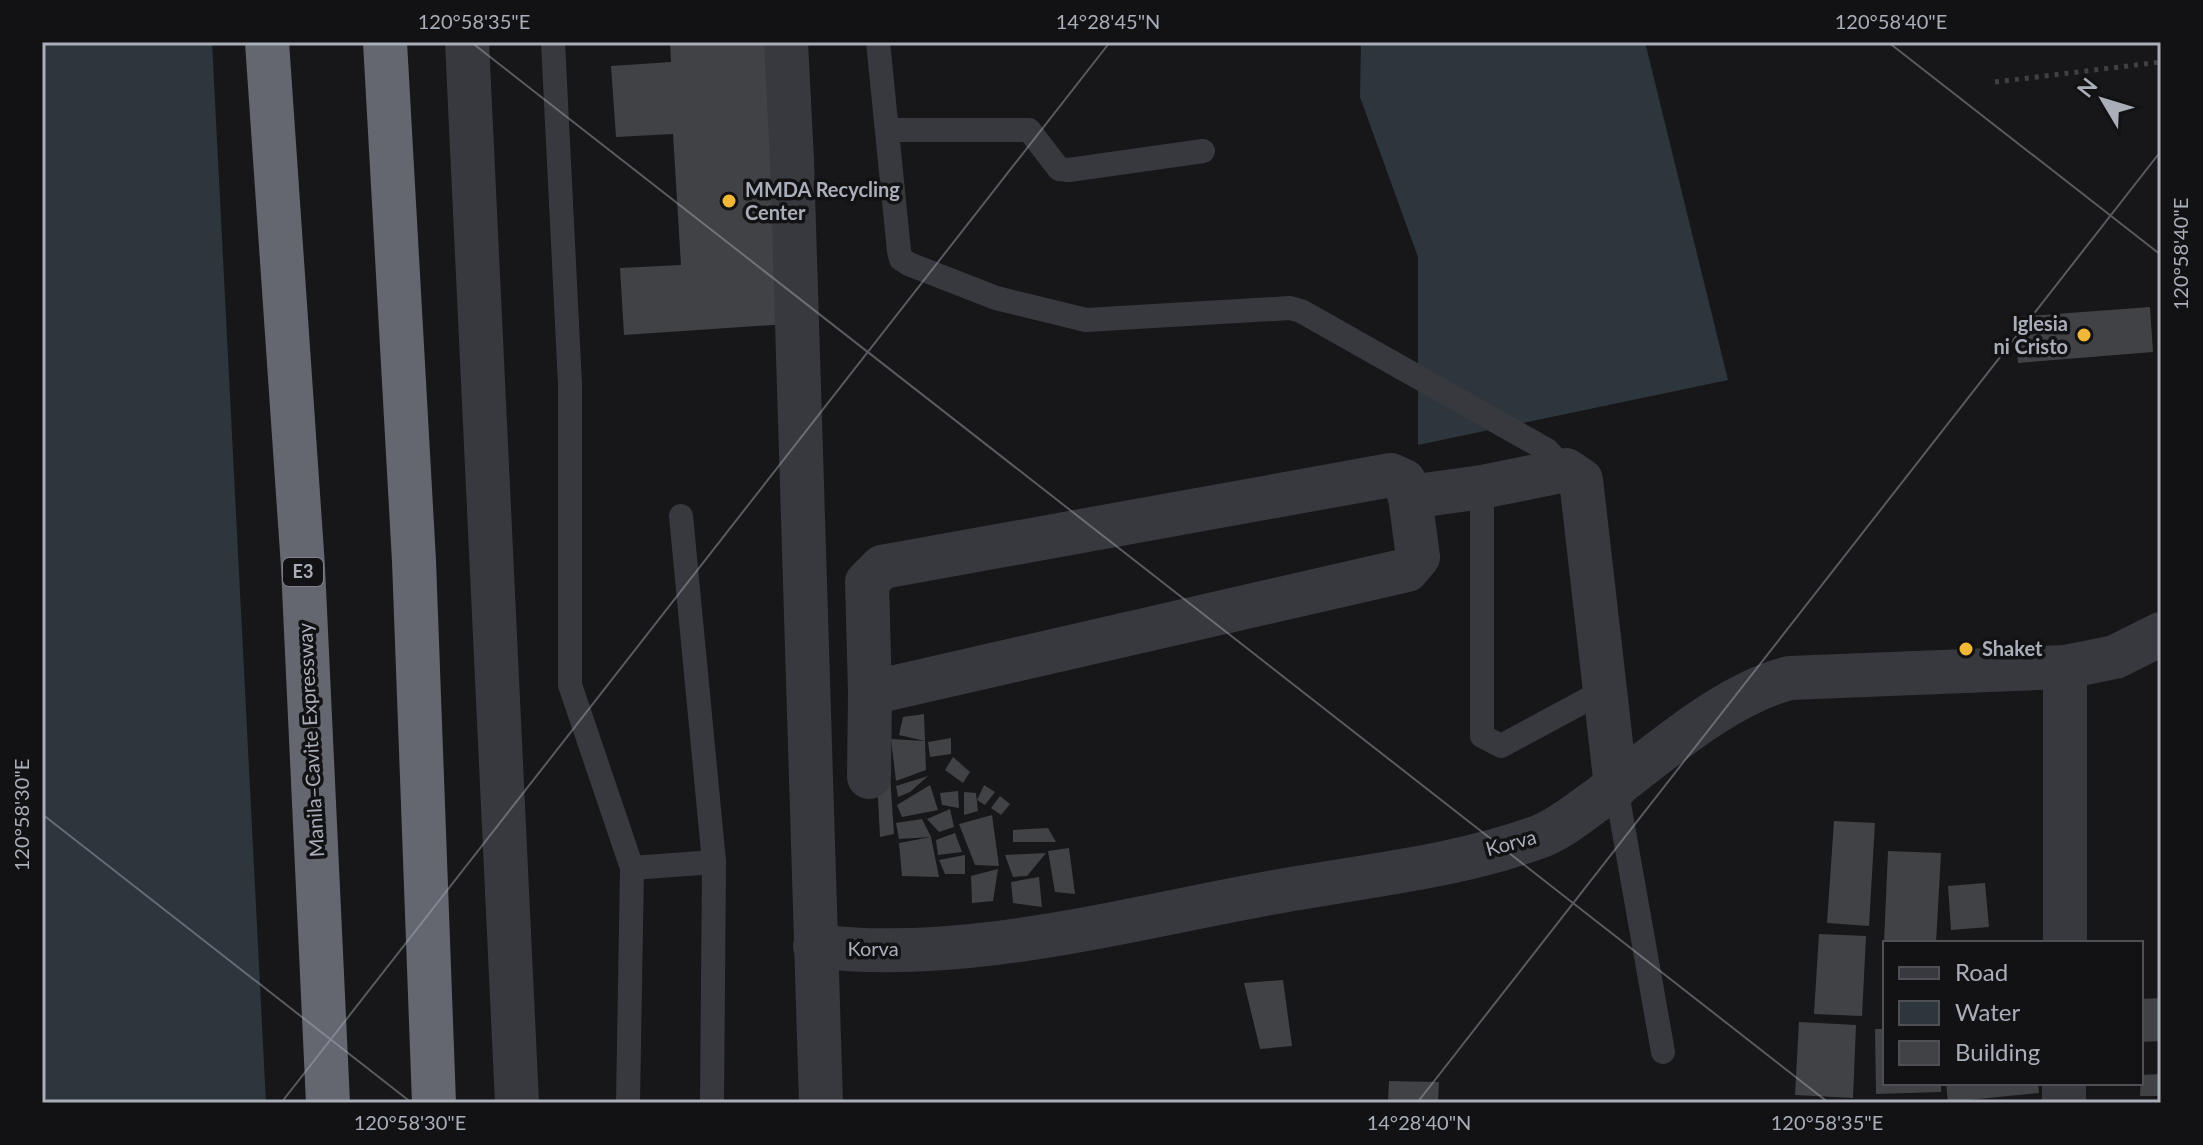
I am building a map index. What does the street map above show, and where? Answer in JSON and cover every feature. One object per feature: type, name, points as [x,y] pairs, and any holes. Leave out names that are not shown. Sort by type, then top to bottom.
[{"type":"highway","name":"Manila–Cavite Expressway","points":[[267,42],[303,567],[328,1103]]},
{"type":"highway","points":[[385,42],[414,561],[434,1103]]},
{"type":"street","points":[[467,42],[517,1103]]},
{"type":"street","points":[[786,42],[793,176],[821,1103]]},
{"type":"street","points":[[1410,497],[1482,487],[1566,470],[1581,480],[1616,787]]},
{"type":"street","points":[[869,777],[867,582],[882,567],[1391,475],[1404,481],[1410,497],[1418,557],[1407,570],[870,693]]},
{"type":"street","name":"Korva","points":[[815,946],[852,951],[977,946],[1447,861],[1543,835],[1616,787],[1667,744],[1769,683],[1790,678],[2065,667],[2115,657],[2161,634]]},
{"type":"street","points":[[2065,667],[2065,941]]},
{"type":"lane","points":[[553,42],[570,384],[570,685],[632,868],[628,1103]]},
{"type":"lane","points":[[878,42],[899,251],[901,259],[909,264],[996,298],[1086,320],[1290,308],[1301,311],[1547,450],[1566,470]]},
{"type":"lane","points":[[887,130],[1029,130],[1059,169],[1069,170],[1203,151]]},
{"type":"lane","points":[[1482,487],[1482,736],[1501,746],[1605,690]]},
{"type":"lane","points":[[681,516],[714,862],[712,1103]]},
{"type":"lane","points":[[1616,787],[1663,1052]]},
{"type":"lane","points":[[632,868],[714,862]]},
{"type":"path","points":[[1995,82],[2161,62]]},
{"type":"water","points":[[42,42],[212,42],[266,1103],[42,1103]]},
{"type":"water","points":[[1361,42],[1645,42],[1728,380],[1418,445],[1418,257],[1360,97]]},
{"type":"building","name":"MMDA Recycling Center","points":[[670,42],[772,42],[788,324],[624,335],[620,268],[681,265],[673,134],[616,137],[611,66],[671,62]]},
{"type":"building","name":"Iglesia ni Cristo","points":[[2150,307],[2153,352],[2018,363],[2015,317]]},
{"type":"building","points":[[924,714],[925,741],[899,735],[903,717]]},
{"type":"building","points":[[951,738],[951,754],[930,757],[928,742]]},
{"type":"building","points":[[891,739],[925,741],[926,770],[896,781]]},
{"type":"building","points":[[953,757],[970,772],[963,783],[945,770]]},
{"type":"building","points":[[890,775],[894,834],[880,837],[877,779]]},
{"type":"building","points":[[928,776],[910,792],[898,797],[896,786]]},
{"type":"building","points":[[930,785],[938,810],[902,817],[897,805]]},
{"type":"building","points":[[984,785],[995,792],[985,805],[977,800]]},
{"type":"building","points":[[958,791],[959,808],[942,805],[940,793]]},
{"type":"building","points":[[964,792],[976,793],[978,811],[964,815]]},
{"type":"building","points":[[1000,796],[1010,804],[1001,815],[991,808]]},
{"type":"building","points":[[950,809],[954,827],[939,832],[927,819]]},
{"type":"building","points":[[992,815],[999,866],[975,865],[959,824]]},
{"type":"building","points":[[922,819],[931,837],[899,839],[896,823]]},
{"type":"building","points":[[1834,821],[1875,823],[1869,926],[1827,923]]},
{"type":"building","points":[[1048,828],[1056,842],[1013,842],[1013,830]]},
{"type":"building","points":[[955,833],[962,852],[938,855],[936,840]]},
{"type":"building","points":[[931,837],[939,877],[902,876],[899,843]]},
{"type":"building","points":[[1069,848],[1075,894],[1055,892],[1048,851]]},
{"type":"building","points":[[1888,851],[1941,853],[1936,941],[1884,941]]},
{"type":"building","points":[[1046,853],[1027,876],[1013,877],[1005,855]]},
{"type":"building","points":[[965,855],[965,874],[945,874],[939,860]]},
{"type":"building","points":[[998,869],[993,901],[972,903],[971,876]]},
{"type":"building","points":[[1039,877],[1042,907],[1013,903],[1011,882]]},
{"type":"building","points":[[1985,883],[1989,927],[1951,930],[1948,886]]},
{"type":"building","points":[[1819,934],[1866,936],[1862,1016],[1814,1014]]},
{"type":"building","points":[[1283,980],[1292,1046],[1260,1049],[1244,983]]},
{"type":"building","points":[[2161,998],[2161,1041],[2143,1042],[2143,999]]},
{"type":"building","points":[[1799,1022],[1856,1025],[1853,1098],[1795,1095]]},
{"type":"building","points":[[1875,1029],[1883,1029],[1883,1085],[1941,1085],[1941,1092],[1876,1094]]},
{"type":"building","points":[[2161,1074],[2161,1096],[2140,1096],[2143,1075]]},
{"type":"building","points":[[1389,1081],[1439,1082],[1438,1103],[1388,1103]]},
{"type":"building","points":[[1946,1085],[2038,1085],[2039,1093],[1948,1102]]},
{"type":"place","name":"MMDA Recycling Center","points":[[729,201]]},
{"type":"place","name":"Iglesia ni Cristo","points":[[2084,335]]},
{"type":"place","name":"Shaket","points":[[1966,649]]}]
